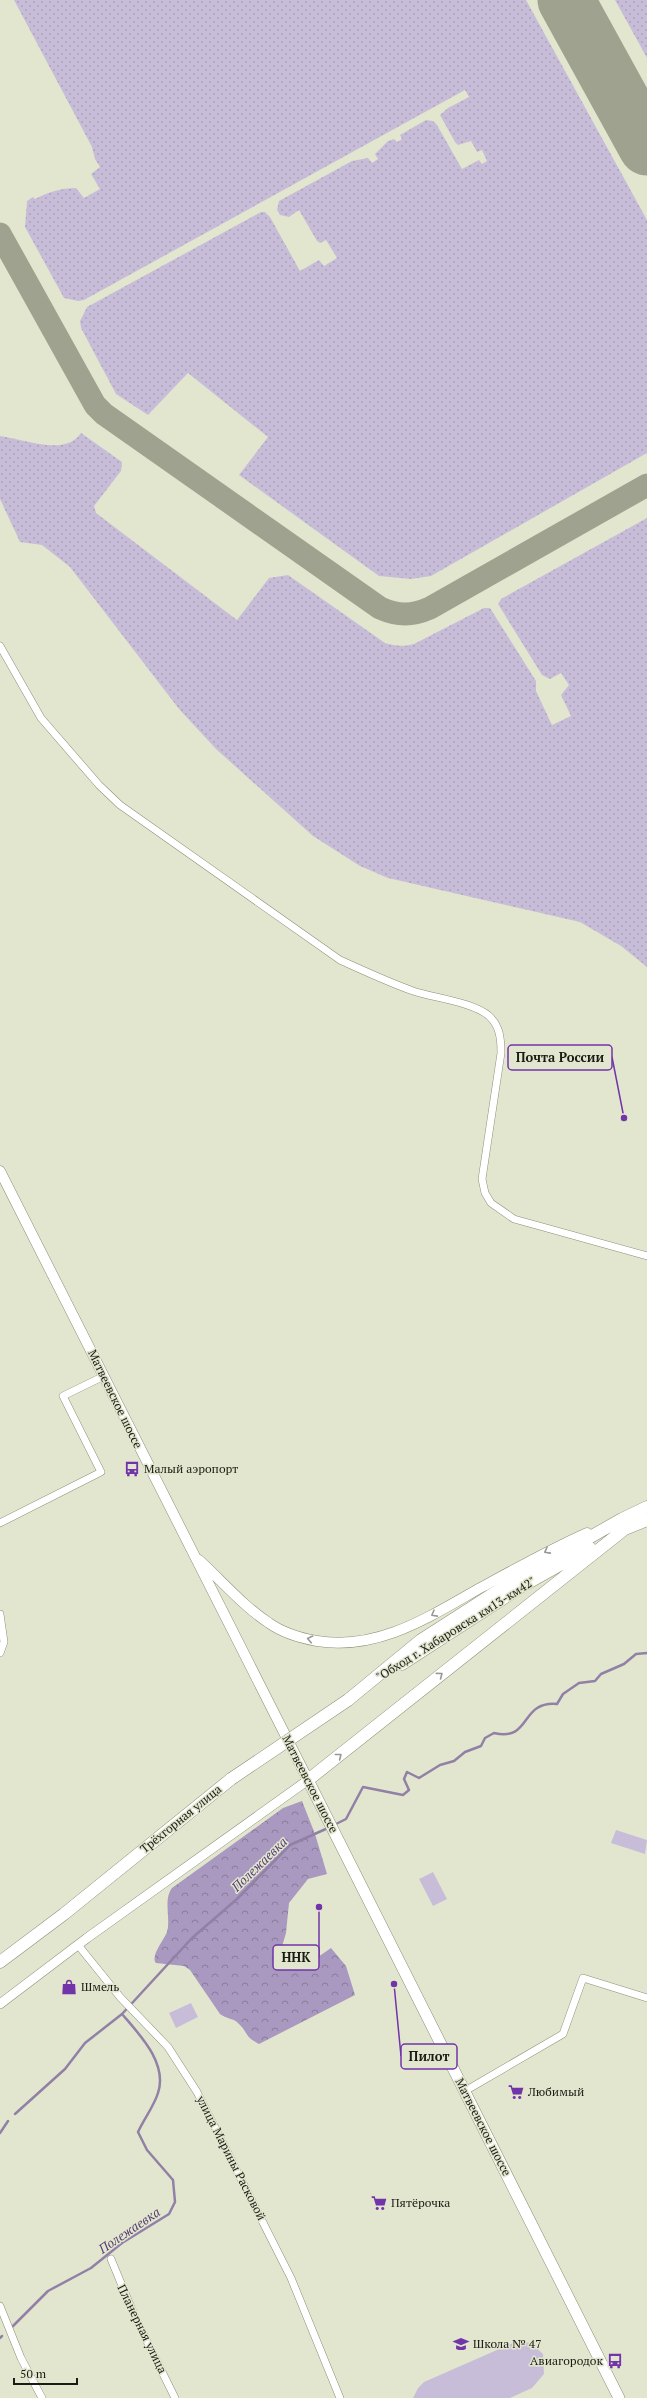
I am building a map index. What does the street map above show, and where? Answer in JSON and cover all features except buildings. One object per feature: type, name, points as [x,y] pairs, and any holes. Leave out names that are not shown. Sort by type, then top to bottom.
[{"type":"highway","name":"\"Обход г. Хабаровска км13-км42\"","points":[[368,1685],[421,1640],[516,1579],[624,1523],[647,1507]]},
{"type":"highway","name":"\"Обход г. Хабаровска км13-км42\"","points":[[624,1523],[647,1520]]},
{"type":"highway","points":[[308,1780],[624,1523]]},
{"type":"highway","name":"Трёхгорная улица","points":[[0,1962],[64,1914],[231,1779],[368,1685]]},
{"type":"main road","name":"Матвеевское шоссе","points":[[0,1171],[308,1780],[319,1799],[619,2398]]},
{"type":"main road","points":[[194,1554],[269,1623],[287,1633],[308,1639],[333,1644],[353,1643],[395,1633],[426,1618],[550,1549],[624,1523]]},
{"type":"street","points":[[0,646],[42,718],[99,785],[142,822],[340,960],[374,976],[415,991],[474,1008],[488,1015],[497,1026],[501,1038],[501,1053],[482,1179],[484,1193],[491,1203],[514,1219],[647,1256]]},
{"type":"street","points":[[0,1523],[101,1472],[63,1396],[104,1376]]},
{"type":"street","points":[[0,1614],[4,1642],[0,1653]]},
{"type":"street","points":[[0,2004],[78,1945],[308,1780]]},
{"type":"street","name":"улица Марины Расковой","points":[[78,1945],[120,1997],[168,2047],[216,2126],[298,2295],[340,2398]]},
{"type":"street","points":[[465,2091],[563,2034],[583,1978],[647,1998]]},
{"type":"street","name":"Планерная улица","points":[[111,2259],[135,2317],[175,2398]]},
{"type":"street","points":[[0,2306],[21,2358],[42,2398]]},
{"type":"shaded area","points":[[14,0],[526,0],[647,220],[647,453],[431,576],[411,579],[379,576],[239,475],[268,437],[188,373],[148,415],[116,394],[81,328],[80,321],[87,307],[261,212],[265,212],[270,217],[300,271],[319,260],[324,266],[337,258],[326,240],[320,243],[317,241],[299,210],[289,217],[280,215],[277,210],[279,201],[352,161],[368,158],[372,163],[378,159],[375,154],[388,141],[394,139],[397,142],[402,139],[400,135],[426,120],[433,121],[437,125],[462,169],[479,160],[482,164],[487,161],[482,150],[477,152],[471,141],[458,145],[440,115],[448,108],[469,97],[465,90],[84,300],[78,301],[64,298],[25,227],[27,201],[33,197],[35,199],[45,194],[70,188],[76,188],[84,198],[100,189],[91,174],[100,167],[95,159],[92,147]]},
{"type":"shaded area","points":[[615,0],[647,0],[647,58]]},
{"type":"shaded area","points":[[81,433],[122,462],[121,471],[94,506],[96,513],[237,620],[269,578],[288,575],[385,643],[392,645],[403,646],[414,644],[484,608],[490,608],[536,681],[536,691],[552,725],[571,716],[561,695],[569,685],[561,673],[550,679],[542,675],[498,604],[501,599],[647,518],[647,967],[621,946],[580,922],[388,878],[360,866],[313,836],[216,749],[179,709],[70,567],[42,545],[20,542],[0,499],[0,436],[44,445],[55,445],[65,444],[74,440]]},
{"type":"shaded area","points":[[616,1830],[647,1840],[645,1854],[611,1843]]},
{"type":"shaded area","points":[[433,1872],[447,1899],[433,1906],[419,1879]]},
{"type":"shaded area","points":[[191,2003],[198,2017],[176,2028],[169,2013]]},
{"type":"shaded area","points":[[513,2343],[531,2343],[543,2354],[544,2374],[532,2388],[510,2398],[413,2398],[418,2388],[424,2382]]},
{"type":"green space","points":[[302,1801],[315,1834],[327,1874],[308,1879],[289,1903],[286,1933],[280,1953],[288,1962],[305,1966],[331,1948],[346,1966],[355,1995],[259,2044],[249,2037],[237,2022],[220,2014],[190,1970],[184,1966],[156,1963],[155,1956],[167,1932],[168,1898],[172,1888],[283,1808]]},
{"type":"waterway","name":"Полежаевка","points":[[334,1825],[346,1819],[363,1787],[403,1795],[409,1790],[404,1779],[407,1772],[419,1778],[440,1765],[454,1761],[465,1752],[481,1746],[485,1738],[494,1733],[506,1734],[515,1732],[536,1709],[545,1705],[557,1704],[563,1694],[579,1683],[595,1681],[601,1674],[624,1664],[636,1654],[647,1653]]},
{"type":"waterway","name":"Полежаевка","points":[[15,2114],[65,2069],[85,2043],[122,2014],[192,1938],[237,1899],[290,1845],[328,1828]]},
{"type":"waterway","name":"Полежаевка","points":[[12,2327],[48,2291],[91,2268],[122,2243],[169,2214],[175,2202],[173,2180],[147,2150],[138,2132],[158,2093],[160,2082],[159,2071],[150,2050],[122,2014]]},
{"type":"waterway","name":"Полежаевка","points":[[0,2133],[8,2121]]},
{"type":"taxiway","points":[[0,234],[95,405],[104,414],[380,608],[387,611],[399,614],[411,614],[430,608],[647,485]]},
{"type":"runway","points":[[566,0],[647,147]]},
{"type":"place","name":"Почта России","points":[[624,1118]]},
{"type":"place","name":"Малый аэропорт","points":[[132,1469]]},
{"type":"place","name":"ННК","points":[[319,1907]]},
{"type":"place","name":"Пилот","points":[[394,1984]]},
{"type":"place","name":"Шмель","points":[[69,1987]]},
{"type":"place","name":"Любимый","points":[[516,2092]]},
{"type":"place","name":"Пятёрочка","points":[[379,2203]]},
{"type":"place","name":"Школа № 47","points":[[461,2344]]},
{"type":"place","name":"Авиагородок","points":[[615,2361]]}]
